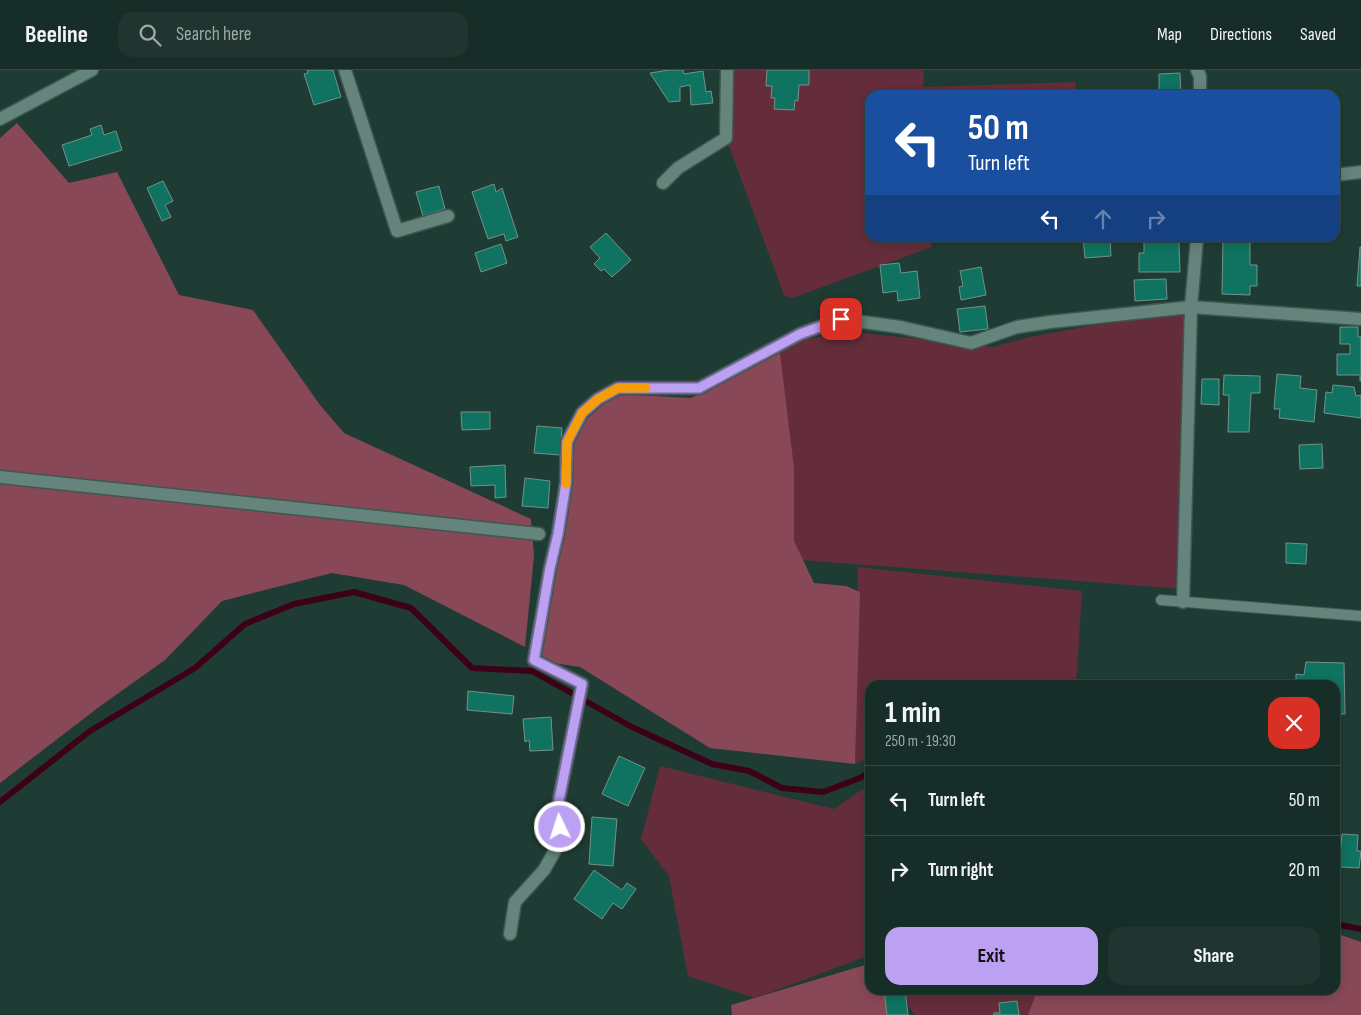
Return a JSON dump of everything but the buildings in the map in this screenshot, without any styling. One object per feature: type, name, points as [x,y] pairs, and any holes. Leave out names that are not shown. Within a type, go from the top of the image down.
[{"type":"street","points":[[0,119],[92,70]]},
{"type":"street","points":[[345,70],[397,231],[448,216]]},
{"type":"street","points":[[663,183],[678,168],[726,138],[727,70]]},
{"type":"street","points":[[1197,70],[1200,76],[1200,90]]},
{"type":"street","points":[[1340,174],[1361,172]]},
{"type":"street","points":[[1183,602],[1191,307],[1197,242]]},
{"type":"street","points":[[510,934],[515,902],[544,870],[561,840],[559,800],[582,684],[534,660],[566,483],[567,442],[582,413],[598,399],[618,388],[699,388],[800,334],[841,319],[900,327],[971,343],[1017,327],[1191,307],[1361,319]]},
{"type":"street","points":[[0,477],[540,534]]},
{"type":"lane","points":[[1161,600],[1361,616]]},
{"type":"shaded area","points":[[727,70],[924,70],[923,87],[1075,82],[1076,90],[865,90],[865,242],[931,242],[932,247],[792,298],[784,295],[726,138]]},
{"type":"shaded area","points":[[17,123],[69,183],[117,172],[179,295],[253,310],[320,405],[344,433],[531,519],[534,556],[525,647],[404,585],[332,573],[222,601],[165,660],[99,707],[0,783],[0,138]]},
{"type":"shaded area","points":[[1191,307],[1183,589],[787,559],[779,346],[844,331],[993,347],[1030,337]]},
{"type":"shaded area","points":[[779,346],[794,468],[794,541],[814,583],[846,586],[860,592],[855,764],[710,748],[580,667],[534,660],[572,432],[615,394],[691,398],[742,372]]},
{"type":"shaded area","points":[[858,567],[1082,591],[1076,680],[865,680],[865,759],[855,764]]},
{"type":"shaded area","points":[[660,766],[834,809],[865,787],[865,957],[755,998],[688,976],[669,876],[641,839]]},
{"type":"shaded area","points":[[1340,935],[1361,942],[1361,1015],[1028,1015],[1035,995],[1340,995]]},
{"type":"shaded area","points":[[865,965],[865,995],[891,995],[909,1015],[732,1015],[731,1005]]},
{"type":"shaded area","points":[[901,995],[1035,995],[1028,1015],[915,1015]]},
{"type":"waterway","points":[[0,802],[90,731],[195,668],[245,624],[294,604],[354,592],[411,608],[472,668],[532,671],[632,727],[712,764],[749,771],[782,788],[823,792],[865,775]]},
{"type":"waterway","points":[[1340,925],[1361,929]]},
{"type":"slow traffic","points":[[566,484],[567,442],[582,413],[598,399],[618,388],[646,388]]},
{"type":"route","points":[[560,827],[559,800],[582,684],[534,660],[566,483],[567,442],[582,413],[598,399],[618,388],[699,388],[800,334],[841,319]]}]
